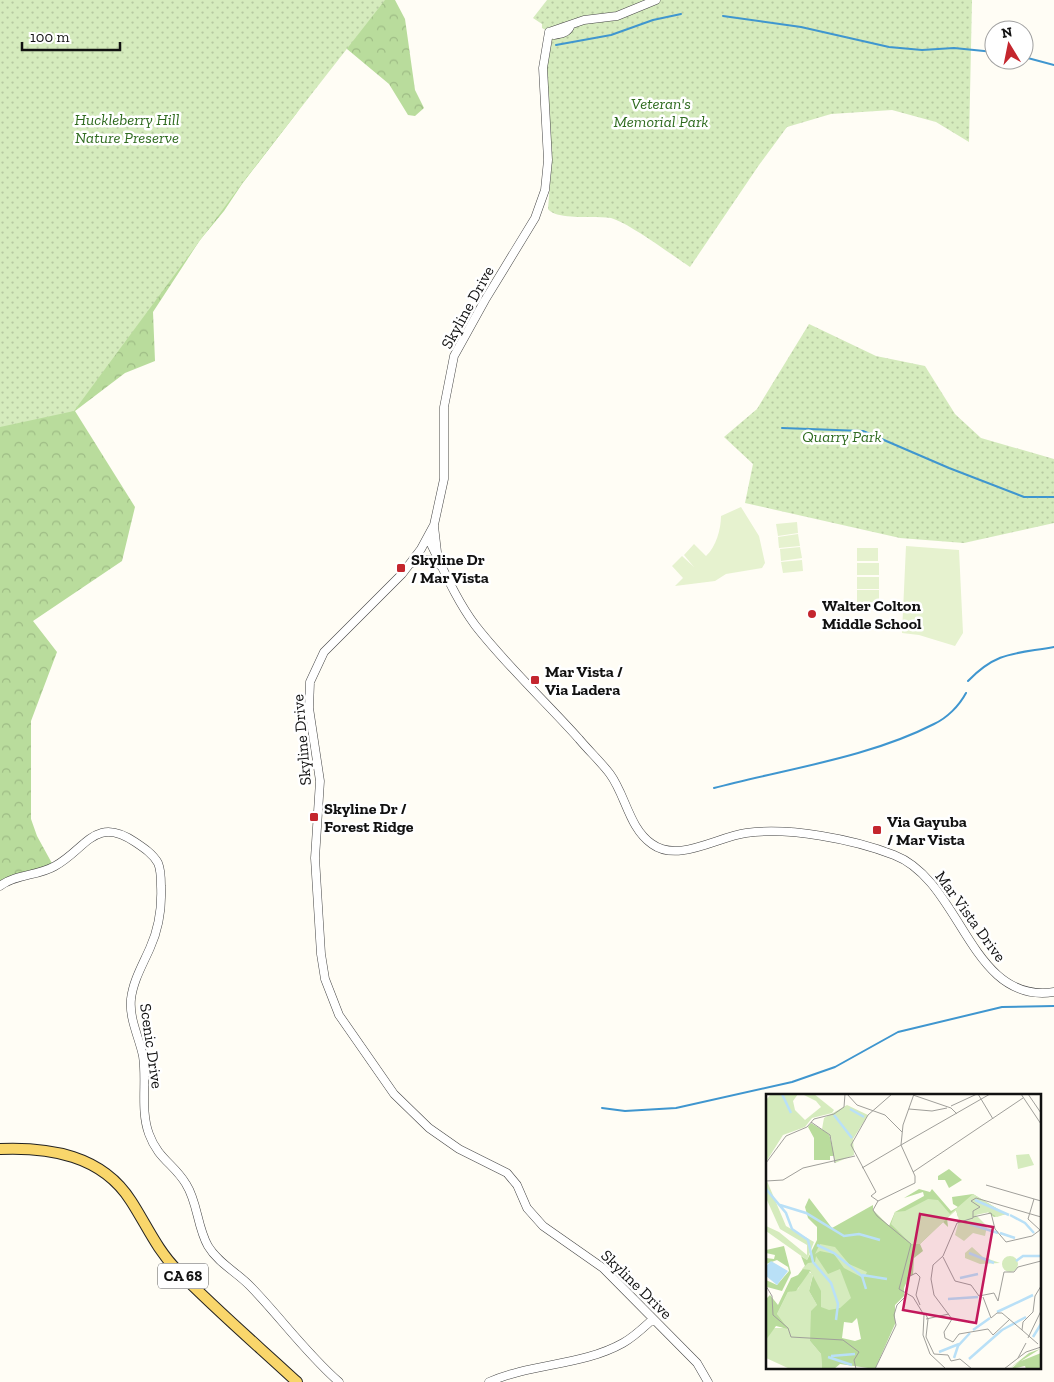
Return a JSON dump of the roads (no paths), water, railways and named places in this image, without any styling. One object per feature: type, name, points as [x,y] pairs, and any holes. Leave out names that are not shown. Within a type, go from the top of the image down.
[{"type":"main road","name":"CA 68","points":[[0,1149],[56,1151],[83,1160],[108,1176],[130,1199],[154,1241],[176,1269],[297,1382]]},
{"type":"street","name":"Skyline Drive","points":[[656,0],[617,16],[584,20],[562,34],[554,35],[549,32],[543,68],[548,160],[545,190],[536,218],[485,300],[454,356],[444,407],[444,479],[434,525],[411,564],[369,608],[330,644],[318,662],[310,682],[309,708],[320,782],[316,858],[325,979],[339,1015],[394,1094],[429,1128],[459,1148],[507,1173],[517,1185],[527,1208],[543,1226],[603,1268],[697,1363],[708,1382]]},
{"type":"street","points":[[434,525],[441,566]]},
{"type":"street","name":"Mar Vista Drive","points":[[428,538],[456,596],[482,634],[610,774],[639,831],[654,845],[678,852],[730,836],[760,831],[786,831],[816,836],[894,855],[916,867],[931,882],[996,975],[1011,986],[1026,992],[1054,992]]},
{"type":"street","points":[[411,564],[424,559],[436,562],[441,566]]},
{"type":"street","name":"Scenic Drive","points":[[0,886],[8,881],[54,867],[87,840],[102,832],[123,834],[151,854],[157,862],[160,870],[162,890],[159,920],[135,982],[131,1006],[143,1055],[148,1132],[159,1155],[177,1172],[193,1197],[201,1228],[212,1252],[248,1284],[317,1363],[338,1382]]},
{"type":"street","points":[[489,1382],[522,1370],[615,1347],[634,1336],[653,1319]]},
{"type":"waterway","points":[[556,45],[611,35],[653,20],[681,14]]},
{"type":"waterway","points":[[723,16],[801,27],[889,47],[922,50],[954,48],[984,51]]},
{"type":"waterway","points":[[1034,60],[1054,65]]},
{"type":"waterway","points":[[782,428],[863,431],[949,468],[1024,497],[1054,497]]},
{"type":"waterway","points":[[968,681],[988,664],[1007,655],[1054,647]]},
{"type":"waterway","points":[[714,788],[826,762],[909,736],[948,715],[966,693]]},
{"type":"waterway","points":[[602,1108],[625,1111],[676,1108],[792,1082],[835,1067],[898,1032],[1002,1007],[1054,1006]]},
{"type":"place","name":"Skyline Dr / Mar Vista","points":[[401,568]]},
{"type":"place","name":"Walter Colton Middle School","points":[[812,614]]},
{"type":"place","name":"Mar Vista / Via Ladera","points":[[535,680]]},
{"type":"place","name":"Skyline Dr / Forest Ridge","points":[[314,817]]},
{"type":"place","name":"Via Gayuba / Mar Vista","points":[[877,830]]},
{"type":"park label","name":"Veteran's Memorial Park","points":[[661,112]]},
{"type":"park label","name":"Huckleberry Hill Nature Preserve","points":[[127,128]]},
{"type":"park label","name":"Quarry Park","points":[[842,436]]}]
